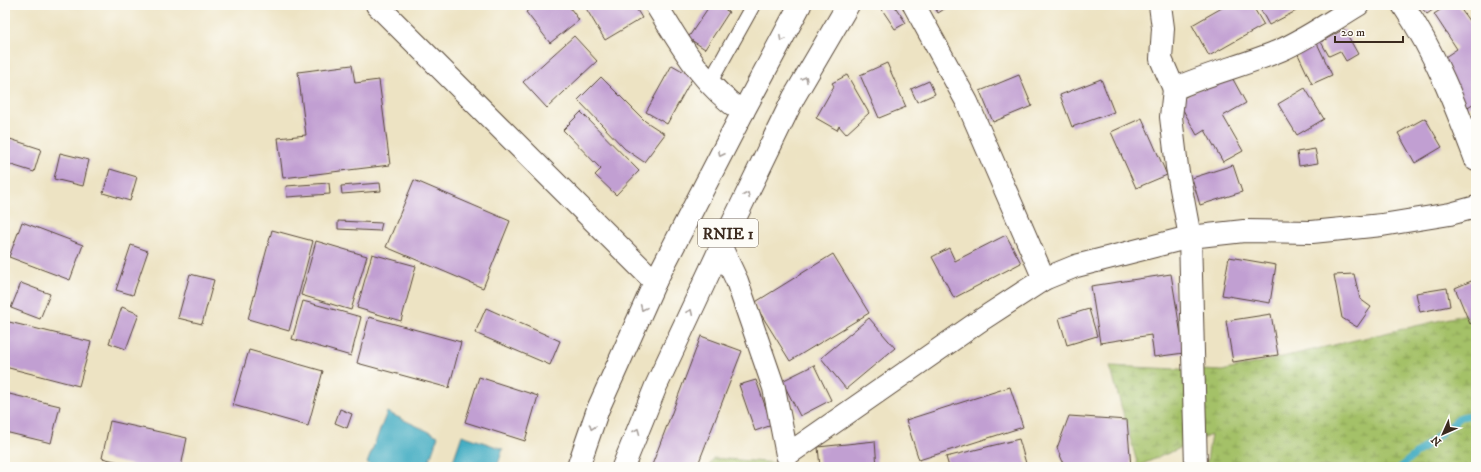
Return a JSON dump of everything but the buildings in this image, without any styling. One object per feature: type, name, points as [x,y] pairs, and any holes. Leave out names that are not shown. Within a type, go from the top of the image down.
[{"type":"main road","points":[[377,5],[655,282]]},
{"type":"main road","points":[[656,5],[694,64],[709,84],[724,99],[743,112]]},
{"type":"main road","name":"RNIE 1","points":[[578,467],[598,409],[655,282],[800,5]]},
{"type":"main road","name":"RNIE 1","points":[[623,467],[656,386],[721,247],[794,98],[848,5]]},
{"type":"main road","points":[[914,5],[967,102],[1044,279]]},
{"type":"main road","points":[[1160,5],[1163,28],[1161,59],[1174,89],[1171,117],[1177,167],[1190,237],[1196,467]]},
{"type":"main road","points":[[1174,89],[1203,76],[1239,66],[1282,49],[1316,32],[1358,5]]},
{"type":"main road","points":[[1403,5],[1415,22],[1456,107],[1476,160]]},
{"type":"main road","points":[[721,247],[737,281],[746,312],[755,331],[774,388],[787,455],[981,320],[1044,279],[1076,266],[1190,237],[1244,231],[1312,232],[1382,225],[1450,214],[1476,207]]},
{"type":"lane","points":[[709,84],[753,5]]},
{"type":"green space","points":[[1476,312],[1476,467],[1206,467],[1211,435],[1138,466],[1110,366],[1222,371]]},
{"type":"green space","points":[[713,458],[778,463],[779,467],[709,467]]},
{"type":"water","points":[[387,412],[438,436],[427,467],[375,467],[367,463]]},
{"type":"water","points":[[462,435],[503,449],[497,467],[451,467]]},
{"type":"waterway","points":[[1400,467],[1461,417],[1476,414]]}]
